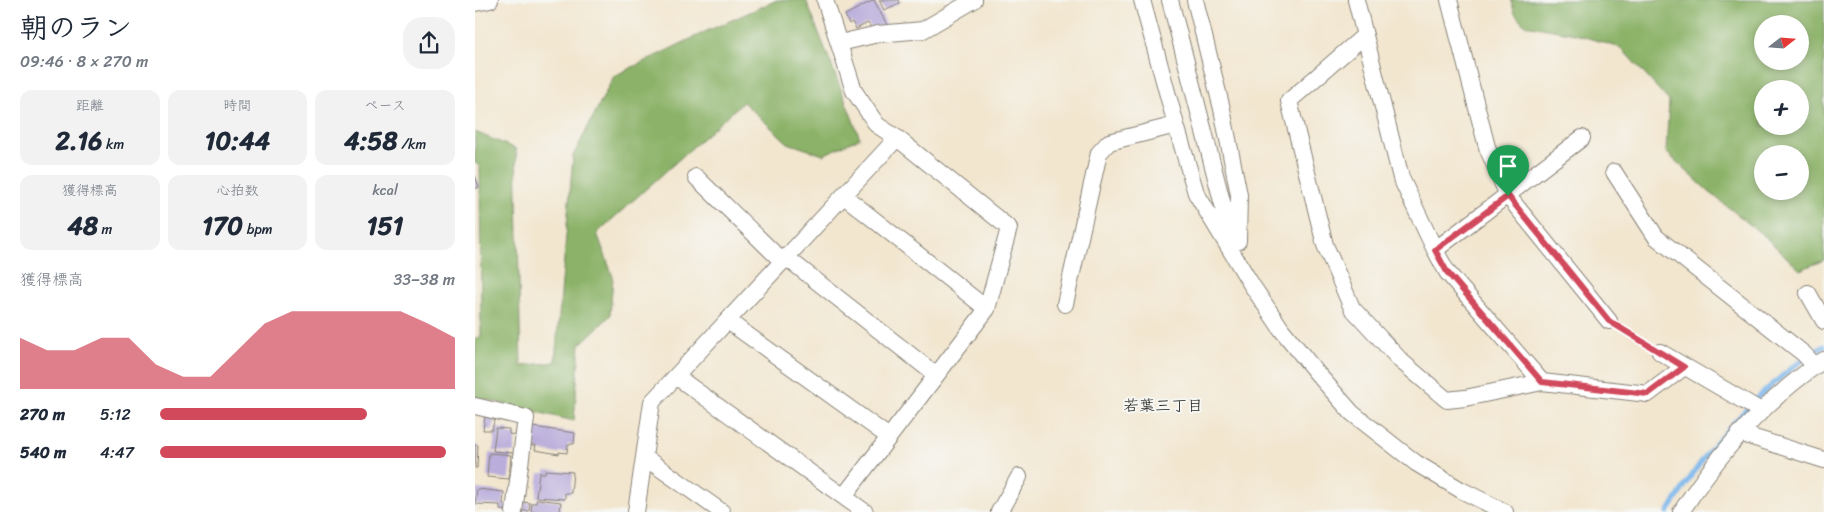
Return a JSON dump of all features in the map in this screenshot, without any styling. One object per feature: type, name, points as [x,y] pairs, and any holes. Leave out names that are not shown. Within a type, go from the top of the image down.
[{"type":"street","points":[[475,3],[490,0]]},
{"type":"street","points":[[825,0],[854,90],[877,125],[897,138],[1009,228],[987,309],[844,496]]},
{"type":"street","points":[[840,43],[879,34],[923,30],[974,0]]},
{"type":"street","points":[[1143,0],[1175,125],[1196,193],[1251,284],[1282,330],[1352,413],[1416,463],[1461,490],[1505,512]]},
{"type":"street","points":[[1195,0],[1222,109],[1239,195],[1238,260]]},
{"type":"street","points":[[1356,0],[1401,178],[1435,250],[1447,272],[1542,382]]},
{"type":"street","points":[[1449,0],[1487,147],[1508,196],[1609,321]]},
{"type":"street","points":[[1171,5],[1238,260]]},
{"type":"street","points":[[1365,35],[1289,101],[1325,245],[1352,308],[1401,361],[1447,400],[1542,382],[1648,394],[1684,367]]},
{"type":"street","points":[[1065,304],[1099,153],[1109,142],[1175,125]]},
{"type":"street","points":[[636,512],[652,402],[897,138]]},
{"type":"street","points":[[1435,250],[1583,138]]},
{"type":"street","points":[[1614,172],[1656,237],[1814,360],[1739,433],[1715,462],[1681,512]]},
{"type":"street","points":[[696,177],[785,260],[936,375]]},
{"type":"street","points":[[844,196],[987,309]]},
{"type":"street","points":[[1808,293],[1824,321]]},
{"type":"street","points":[[728,321],[889,437]]},
{"type":"street","points":[[1660,352],[1761,411]]},
{"type":"street","points":[[677,377],[865,512]]},
{"type":"street","points":[[475,406],[525,418],[514,512]]},
{"type":"street","points":[[1739,433],[1824,460]]},
{"type":"street","points":[[644,457],[722,512]]},
{"type":"street","points":[[999,512],[1019,477]]},
{"type":"path","points":[[1609,321],[1660,352]]},
{"type":"green space","points":[[777,0],[806,0],[860,138],[823,155],[788,143],[743,102],[597,233],[613,277],[610,316],[580,344],[574,421],[475,397],[475,339],[481,336],[480,166],[475,163],[475,132],[516,149],[521,366],[555,362],[573,156],[614,76]]},
{"type":"green space","points":[[1511,0],[1824,0],[1824,260],[1800,270],[1764,236],[1708,191],[1666,152],[1669,101],[1621,48],[1575,34],[1525,25],[1515,14]]},
{"type":"building","points":[[874,0],[887,25],[873,31],[868,23],[856,29],[852,22],[849,24],[845,15]]},
{"type":"building","points":[[879,0],[899,0],[900,3],[884,10]]},
{"type":"building","points":[[475,175],[479,187],[475,189]]},
{"type":"building","points":[[485,416],[495,417],[492,430],[483,430]]},
{"type":"building","points":[[533,427],[575,433],[574,444],[568,444],[567,453],[559,452],[559,454],[535,450],[536,445],[531,445]]},
{"type":"building","points":[[496,428],[509,429],[509,434],[516,435],[514,453],[493,451]]},
{"type":"building","points":[[475,445],[478,445],[477,468],[475,468]]},
{"type":"building","points":[[489,453],[511,455],[509,479],[487,477]]},
{"type":"building","points":[[545,470],[573,472],[571,493],[565,493],[565,499],[536,497],[539,473],[545,473]]},
{"type":"building","points":[[477,489],[504,492],[503,504],[510,505],[510,511],[500,510],[500,505],[475,504]]},
{"type":"building","points":[[537,499],[561,502],[560,512],[531,512],[532,503],[536,503]]},
{"type":"building","points":[[523,502],[530,503],[529,511],[522,511]]},
{"type":"waterway","points":[[1668,512],[1699,464],[1736,420],[1777,380],[1824,346]]},
{"type":"district","name":"若葉三丁目","points":[[1163,405]]},
{"type":"route","points":[[1508,196],[1609,321],[1684,367],[1648,394],[1542,382],[1447,272],[1435,250],[1508,196]]}]
